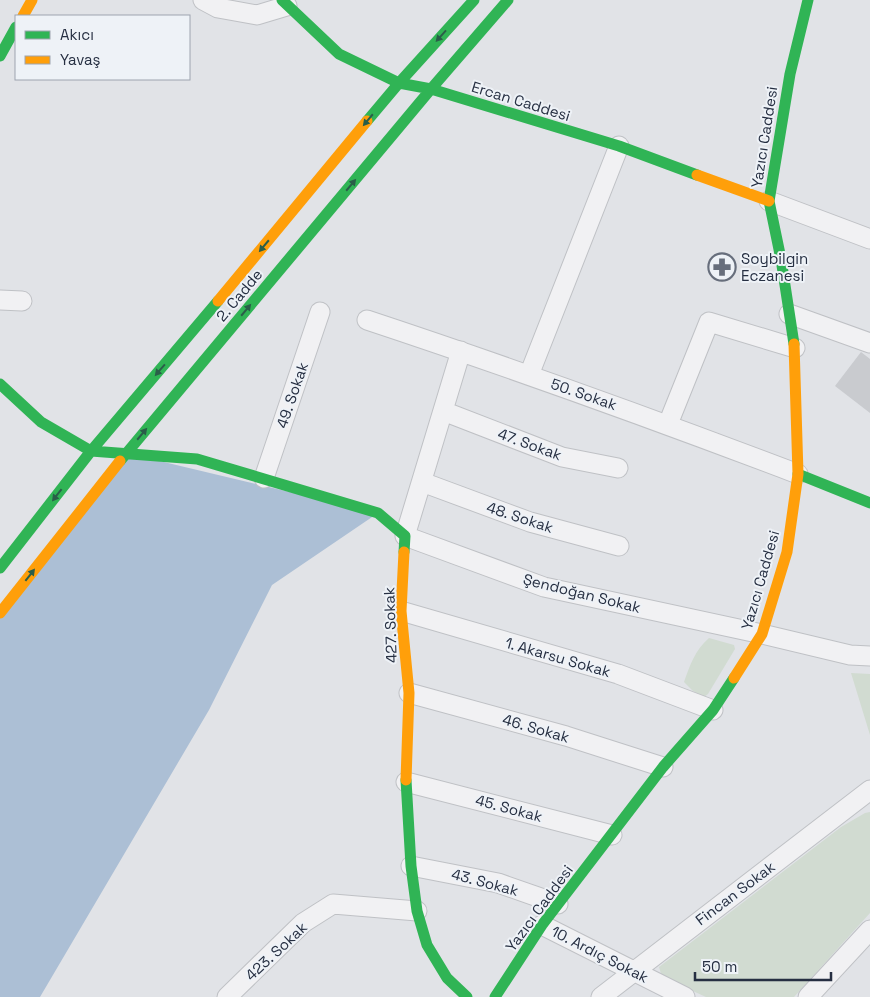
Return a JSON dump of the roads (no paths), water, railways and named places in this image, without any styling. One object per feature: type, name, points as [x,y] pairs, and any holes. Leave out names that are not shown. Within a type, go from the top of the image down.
[{"type":"main road","points":[[24,15],[32,0]]},
{"type":"main road","name":"2. Cadde","points":[[0,568],[91,451],[185,342],[399,83],[474,0]]},
{"type":"main road","name":"2. Cadde","points":[[0,613],[126,453],[508,0]]},
{"type":"main road","name":"Yazıcı Caddesi","points":[[495,997],[542,925],[662,767],[713,710],[762,634],[787,552],[798,474],[795,348],[781,259],[769,202],[790,74],[808,0]]},
{"type":"main road","name":"Ercan Caddesi","points":[[285,3],[339,54],[399,83],[431,89],[619,146],[769,202]]},
{"type":"main road","points":[[0,56],[15,30]]},
{"type":"main road","points":[[0,384],[41,422],[91,451],[197,459],[378,513],[405,536]]},
{"type":"main road","points":[[798,474],[870,503]]},
{"type":"main road","name":"427. Sokak","points":[[405,536],[401,611],[409,692],[406,782],[411,866],[417,911],[427,945],[447,978],[467,997]]},
{"type":"street","points":[[203,0],[218,8],[257,15],[285,3]]},
{"type":"street","points":[[529,375],[619,146]]},
{"type":"street","points":[[769,202],[870,239]]},
{"type":"street","points":[[0,300],[22,301]]},
{"type":"street","name":"49. Sokak","points":[[264,478],[320,312]]},
{"type":"street","points":[[789,314],[870,342]]},
{"type":"street","name":"50. Sokak","points":[[368,320],[668,424],[798,474]]},
{"type":"street","points":[[668,424],[709,322],[795,348]]},
{"type":"street","points":[[405,536],[461,351]]},
{"type":"street","name":"47. Sokak","points":[[443,411],[562,457],[618,468]]},
{"type":"street","name":"48. Sokak","points":[[422,482],[530,522],[619,546]]},
{"type":"street","name":"Şendoğan Sokak","points":[[405,536],[544,587],[850,655],[870,656]]},
{"type":"street","name":"1. Akarsu Sokak","points":[[401,611],[618,674],[713,710]]},
{"type":"street","name":"46. Sokak","points":[[409,692],[566,736],[662,767]]},
{"type":"street","name":"45. Sokak","points":[[406,782],[612,835]]},
{"type":"street","name":"Fincan Sokak","points":[[601,997],[870,790]]},
{"type":"street","name":"43. Sokak","points":[[411,866],[498,883],[558,904]]},
{"type":"street","name":"423. Sokak","points":[[237,994],[303,923],[333,904],[417,911]]},
{"type":"street","name":"10. Ardıç Sokak","points":[[542,925],[685,997]]},
{"type":"street","points":[[808,997],[863,950],[870,930]]},
{"type":"water","points":[[126,453],[378,513],[272,585],[209,710],[40,997],[0,997],[0,606]]},
{"type":"place","name":"Soybilgin Eczanesi","points":[[722,267]]}]
